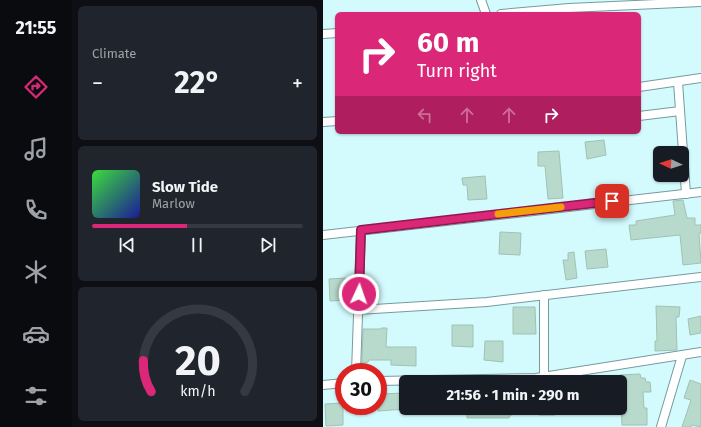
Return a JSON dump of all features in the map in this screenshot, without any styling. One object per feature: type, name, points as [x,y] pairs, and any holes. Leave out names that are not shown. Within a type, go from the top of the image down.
[{"type":"street","points":[[481,0],[485,12]]},
{"type":"street","points":[[514,12],[568,4],[701,2]]},
{"type":"street","points":[[323,34],[335,33]]},
{"type":"street","points":[[641,87],[701,78]]},
{"type":"street","points":[[678,82],[686,194]]},
{"type":"street","points":[[641,116],[680,111]]},
{"type":"street","points":[[323,122],[335,120]]},
{"type":"street","points":[[323,235],[627,199],[701,192]]},
{"type":"street","points":[[356,363],[361,230]]},
{"type":"street","points":[[358,310],[487,302],[701,277]]},
{"type":"street","points":[[543,295],[544,375]]},
{"type":"street","points":[[557,375],[701,352]]},
{"type":"street","points":[[661,427],[683,356]]},
{"type":"street","points":[[387,381],[399,380]]},
{"type":"street","points":[[323,385],[335,384]]},
{"type":"building","points":[[604,140],[606,155],[587,159],[585,142]]},
{"type":"building","points":[[559,151],[563,198],[548,199],[545,166],[538,166],[538,152]]},
{"type":"building","points":[[485,176],[487,199],[468,200],[467,185],[463,185],[462,178]]},
{"type":"building","points":[[683,200],[687,218],[695,218],[695,225],[701,225],[701,233],[699,233],[701,263],[683,265],[680,235],[631,240],[629,225],[636,225],[636,221],[675,215],[673,201]]},
{"type":"building","points":[[500,232],[521,233],[520,255],[499,254]]},
{"type":"building","points":[[606,249],[608,267],[587,269],[585,251]]},
{"type":"building","points":[[574,252],[577,278],[566,280],[563,260],[568,260],[568,253]]},
{"type":"building","points":[[346,278],[347,286],[354,286],[353,297],[345,297],[345,300],[330,301],[329,279]]},
{"type":"building","points":[[656,306],[680,307],[679,317],[676,317],[677,350],[655,351],[655,341],[657,341]]},
{"type":"building","points":[[513,307],[535,307],[536,334],[513,334]]},
{"type":"building","points":[[701,316],[701,333],[690,335],[688,319]]},
{"type":"building","points":[[452,325],[473,325],[473,347],[452,346]]},
{"type":"building","points":[[387,328],[386,347],[416,347],[416,366],[391,365],[391,360],[369,360],[368,362],[362,363],[363,329]]},
{"type":"building","points":[[485,341],[503,341],[503,362],[484,360]]},
{"type":"building","points":[[640,374],[641,378],[645,378],[646,382],[650,382],[651,392],[643,392],[644,408],[647,408],[647,425],[622,425],[622,415],[627,415],[627,375],[620,375]]},
{"type":"building","points":[[690,380],[701,384],[701,427],[692,425],[691,427],[682,427],[691,400],[684,398]]},
{"type":"building","points":[[399,393],[399,410],[387,410],[387,394]]},
{"type":"building","points":[[335,403],[335,415],[343,415],[343,425],[326,426],[325,404]]},
{"type":"building","points":[[467,415],[510,415],[509,418],[467,418]]},
{"type":"slow traffic","points":[[498,214],[561,207]]},
{"type":"route","points":[[359,294],[361,230],[612,201]]}]
